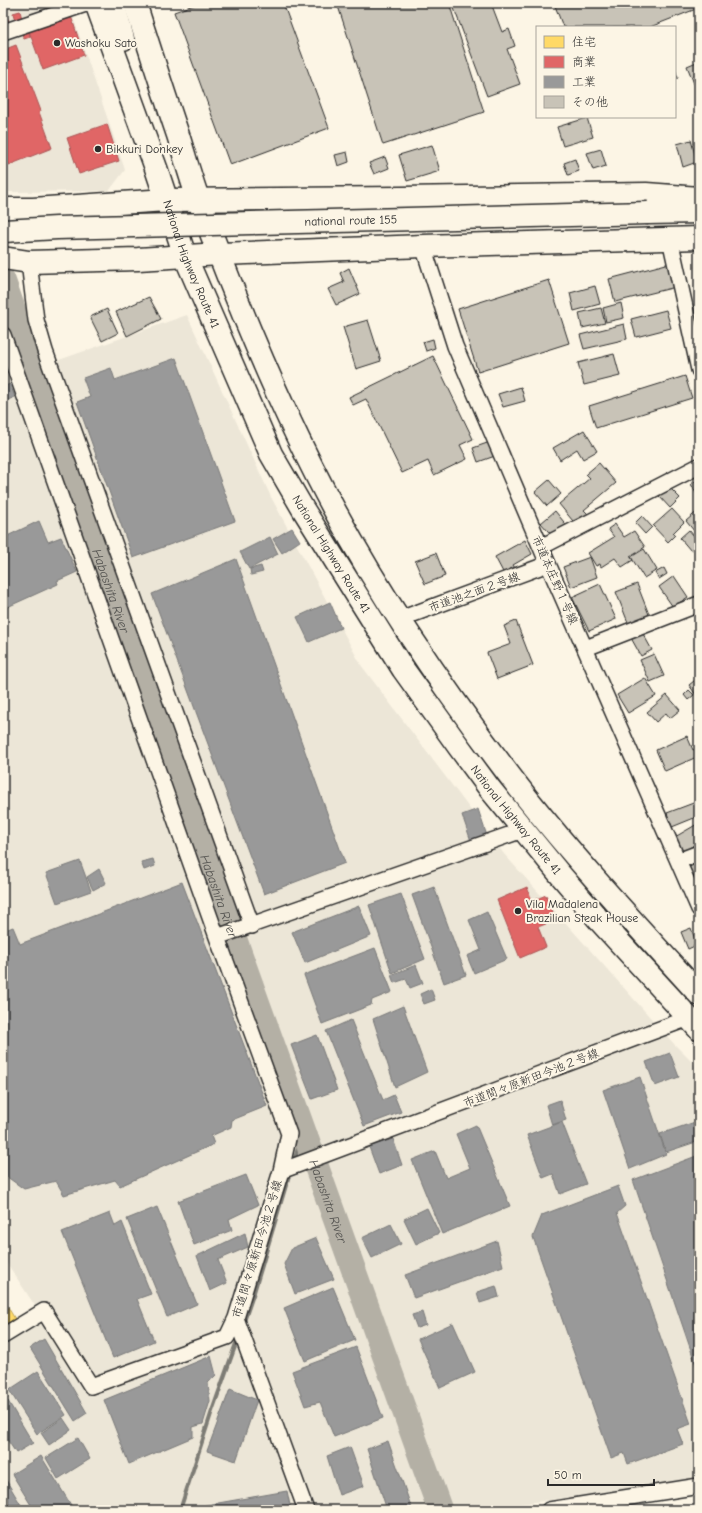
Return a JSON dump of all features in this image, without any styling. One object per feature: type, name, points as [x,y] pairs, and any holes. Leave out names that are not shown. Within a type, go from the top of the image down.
[{"type":"highway","name":"National Highway Route 41","points":[[96,3],[185,256],[270,454],[403,669],[458,747],[523,830],[599,920],[694,1024]]},
{"type":"highway","points":[[113,3],[123,38],[169,163],[166,200]]},
{"type":"highway","name":"National Highway Route 41","points":[[135,3],[198,200],[252,337],[278,396],[339,517],[400,619],[452,697],[528,799],[610,897],[699,994]]},
{"type":"highway","points":[[4,209],[33,209],[166,200],[646,194],[699,198]]},
{"type":"highway","name":"national route 155","points":[[3,231],[648,208],[699,202]]},
{"type":"highway","name":"national route 155","points":[[4,209],[144,215],[648,208],[699,212]]},
{"type":"highway","points":[[3,258],[29,262],[138,259],[220,254],[423,246],[699,238]]},
{"type":"street","points":[[3,32],[89,3]]},
{"type":"street","points":[[670,239],[699,370]]},
{"type":"street","name":"市道本庄野１号線","points":[[423,246],[455,346],[548,564],[699,909]]},
{"type":"street","points":[[29,262],[36,320],[45,352],[252,926]]},
{"type":"street","points":[[3,335],[217,937],[289,1134],[281,1171]]},
{"type":"street","points":[[541,547],[699,466]]},
{"type":"street","name":"市道池之面２号線","points":[[400,619],[548,564]]},
{"type":"street","points":[[586,648],[699,604]]},
{"type":"street","points":[[217,937],[523,830]]},
{"type":"street","points":[[678,861],[699,853]]},
{"type":"street","name":"市道間々原新田今池２号線","points":[[3,1336],[44,1312],[91,1386],[227,1336],[236,1318],[281,1171],[694,1024]]},
{"type":"street","points":[[236,1318],[306,1510]]},
{"type":"street","points":[[549,1510],[699,1486]]},
{"type":"shaded area","points":[[3,3],[68,3],[3,27]]},
{"type":"shaded area","points":[[72,14],[125,170],[109,191],[6,192],[3,185],[3,37]]},
{"type":"shaded area","points":[[187,315],[271,497],[361,665],[504,854],[675,1045],[699,1069],[699,1480],[474,1510],[3,1510],[3,1346],[45,1321],[3,1257],[3,359],[10,376]]},
{"type":"building: 住宅","points":[[3,1299],[15,1319],[3,1326]]},
{"type":"building: 商業","points":[[3,3],[7,14],[3,16]]},
{"type":"building: 商業","points":[[20,11],[22,19],[15,21],[13,13]]},
{"type":"building: 商業","name":"Washoku Sato","points":[[71,16],[84,55],[43,70],[29,31]]},
{"type":"building: 商業","points":[[7,17],[10,24],[4,26],[3,18]]},
{"type":"building: 商業","points":[[29,32],[30,37],[24,39],[22,34]]},
{"type":"building: 商業","points":[[16,45],[41,111],[39,112],[52,148],[9,165],[3,150],[3,50]]},
{"type":"building: 商業","points":[[107,124],[119,161],[79,174],[67,138]]},
{"type":"building: 商業","points":[[527,887],[532,901],[546,895],[556,920],[538,927],[546,947],[520,958],[497,900]]},
{"type":"building: 工業","points":[[176,358],[235,521],[133,558],[77,402],[90,397],[83,378],[111,368],[115,380]]},
{"type":"building: 工業","points":[[10,384],[15,397],[3,402],[3,387]]},
{"type":"building: 工業","points":[[39,521],[48,542],[61,537],[77,572],[57,581],[58,584],[3,609],[3,538]]},
{"type":"building: 工業","points":[[292,528],[300,541],[282,553],[273,539]]},
{"type":"building: 工業","points":[[270,537],[278,554],[249,569],[240,552]]},
{"type":"building: 工業","points":[[236,559],[345,863],[264,894],[152,594]]},
{"type":"building: 工業","points":[[261,566],[263,572],[251,575],[250,569]]},
{"type":"building: 工業","points":[[330,602],[341,628],[309,642],[297,617]]},
{"type":"building: 工業","points":[[478,809],[487,836],[471,841],[462,815]]},
{"type":"building: 工業","points":[[153,859],[155,866],[144,870],[141,862]]},
{"type":"building: 工業","points":[[80,861],[91,891],[57,903],[46,873]]},
{"type":"building: 工業","points":[[99,869],[106,883],[93,890],[87,877]]},
{"type":"building: 工業","points":[[182,882],[267,1106],[232,1120],[231,1127],[211,1136],[214,1144],[120,1186],[115,1180],[64,1195],[56,1181],[24,1189],[3,1174],[3,931],[13,927],[20,944]]},
{"type":"building: 工業","points":[[434,887],[466,975],[444,983],[412,895]]},
{"type":"building: 工業","points":[[401,894],[425,959],[392,973],[369,905]]},
{"type":"building: 工業","points":[[359,906],[371,936],[305,963],[292,932]]},
{"type":"building: 工業","points":[[487,912],[507,959],[474,973],[467,956],[481,950],[469,920]]},
{"type":"building: 工業","points":[[375,948],[392,992],[372,1000],[371,1005],[322,1024],[304,975]]},
{"type":"building: 工業","points":[[416,965],[423,983],[410,988],[406,979],[394,983],[391,975]]},
{"type":"building: 工業","points":[[431,989],[435,1000],[424,1004],[420,994]]},
{"type":"building: 工業","points":[[403,1006],[427,1072],[395,1087],[373,1019]]},
{"type":"building: 工業","points":[[351,1020],[383,1100],[394,1095],[401,1112],[364,1126],[326,1031]]},
{"type":"building: 工業","points":[[317,1035],[337,1090],[312,1099],[291,1045]]},
{"type":"building: 工業","points":[[670,1053],[679,1077],[655,1086],[646,1062]]},
{"type":"building: 工業","points":[[640,1077],[666,1154],[630,1169],[603,1090]]},
{"type":"building: 工業","points":[[560,1100],[566,1120],[552,1125],[546,1105]]},
{"type":"building: 工業","points":[[562,1122],[586,1184],[560,1194],[553,1174],[543,1178],[527,1135]]},
{"type":"building: 工業","points":[[695,1122],[699,1134],[699,1141],[666,1152],[660,1134]]},
{"type":"building: 工業","points":[[476,1125],[510,1206],[442,1234],[412,1160],[435,1151],[446,1178],[470,1168],[456,1134]]},
{"type":"building: 工業","points":[[393,1139],[402,1165],[379,1174],[369,1147]]},
{"type":"building: 工業","points":[[699,1155],[699,1374],[633,1180]]},
{"type":"building: 工業","points":[[246,1175],[258,1205],[229,1219],[232,1230],[194,1245],[178,1201]]},
{"type":"building: 工業","points":[[618,1186],[625,1206],[617,1213],[691,1424],[677,1429],[683,1444],[628,1464],[624,1453],[611,1458],[533,1237],[542,1215]]},
{"type":"building: 工業","points":[[157,1207],[197,1304],[167,1317],[127,1219]]},
{"type":"building: 工業","points":[[427,1208],[439,1233],[416,1244],[404,1219]]},
{"type":"building: 工業","points":[[110,1213],[115,1226],[122,1222],[151,1294],[137,1299],[154,1341],[113,1358],[62,1232]]},
{"type":"building: 工業","points":[[391,1224],[401,1244],[372,1258],[362,1238]]},
{"type":"building: 工業","points":[[245,1233],[248,1247],[218,1260],[227,1283],[210,1291],[197,1256]]},
{"type":"building: 工業","points":[[316,1238],[334,1279],[295,1294],[284,1264],[292,1248]]},
{"type":"building: 工業","points":[[497,1241],[503,1266],[414,1298],[405,1275]]},
{"type":"building: 工業","points":[[496,1286],[499,1297],[480,1303],[477,1292]]},
{"type":"building: 工業","points":[[333,1287],[355,1340],[305,1361],[284,1308]]},
{"type":"building: 工業","points":[[422,1312],[426,1325],[417,1328],[412,1315]]},
{"type":"building: 工業","points":[[453,1323],[475,1372],[440,1388],[418,1339]]},
{"type":"building: 工業","points":[[44,1339],[87,1413],[75,1421],[30,1348]]},
{"type":"building: 工業","points":[[356,1347],[383,1418],[334,1437],[320,1402],[305,1406],[292,1371]]},
{"type":"building: 工業","points":[[211,1356],[216,1375],[208,1383],[210,1401],[203,1424],[193,1427],[193,1437],[129,1464],[104,1400]]},
{"type":"building: 工業","points":[[38,1371],[66,1415],[37,1434],[9,1390]]},
{"type":"building: 工業","points":[[230,1389],[257,1400],[236,1461],[207,1451]]},
{"type":"building: 工業","points":[[3,1390],[8,1398],[3,1401]]},
{"type":"building: 工業","points":[[8,1401],[33,1443],[16,1453],[3,1433],[3,1405]]},
{"type":"building: 工業","points":[[63,1418],[71,1430],[49,1445],[41,1433]]},
{"type":"building: 工業","points":[[78,1438],[90,1459],[58,1479],[46,1458]]},
{"type":"building: 工業","points":[[388,1441],[412,1509],[410,1510],[387,1510],[367,1449]]},
{"type":"building: 工業","points":[[350,1447],[364,1486],[339,1495],[327,1456]]},
{"type":"building: 工業","points":[[41,1456],[74,1510],[34,1510],[12,1474]]},
{"type":"building: 工業","points":[[6,1480],[24,1510],[3,1510],[3,1482]]},
{"type":"building: 工業","points":[[287,1491],[291,1510],[184,1510],[184,1509]]},
{"type":"building: 工業","points":[[699,1506],[699,1510],[687,1510],[687,1507]]},
{"type":"building: その他","points":[[199,3],[283,3],[329,128],[230,165],[174,12]]},
{"type":"building: その他","points":[[337,3],[449,3],[484,112],[383,145]]},
{"type":"building: その他","points":[[452,3],[491,3],[502,32],[509,29],[515,46],[507,49],[520,84],[487,96]]},
{"type":"building: その他","points":[[554,3],[694,3],[696,9],[653,26],[563,26]]},
{"type":"building: その他","points":[[699,61],[699,96],[687,66]]},
{"type":"building: その他","points":[[587,118],[593,137],[563,146],[557,127]]},
{"type":"building: その他","points":[[691,140],[697,162],[683,167],[677,144]]},
{"type":"building: その他","points":[[432,145],[440,171],[407,181],[399,155]]},
{"type":"building: その他","points":[[601,149],[606,166],[593,170],[587,153]]},
{"type":"building: その他","points":[[347,152],[349,162],[338,166],[335,155]]},
{"type":"building: その他","points":[[385,157],[389,168],[374,174],[369,163]]},
{"type":"building: その他","points":[[575,159],[579,171],[568,175],[564,163]]},
{"type":"building: その他","points":[[670,263],[676,287],[615,302],[609,279]]},
{"type":"building: その他","points":[[349,268],[360,294],[336,305],[328,289],[344,282],[340,273]]},
{"type":"building: その他","points":[[549,280],[569,343],[478,372],[458,309]]},
{"type":"building: その他","points":[[595,286],[600,304],[574,311],[570,293]]},
{"type":"building: その他","points":[[149,297],[161,319],[127,336],[116,312]]},
{"type":"building: その他","points":[[621,303],[624,318],[606,322],[603,308]]},
{"type":"building: その他","points":[[601,308],[605,323],[582,328],[579,313]]},
{"type":"building: その他","points":[[107,309],[118,333],[102,341],[90,317]]},
{"type":"building: その他","points":[[666,310],[671,328],[636,337],[631,319]]},
{"type":"building: その他","points":[[368,320],[381,361],[356,369],[343,327]]},
{"type":"building: その他","points":[[624,324],[627,339],[584,349],[580,335]]},
{"type":"building: その他","points":[[433,339],[435,348],[426,351],[423,342]]},
{"type":"building: その他","points":[[614,354],[620,376],[584,385],[578,363]]},
{"type":"building: その他","points":[[433,356],[473,439],[460,445],[467,459],[434,475],[428,461],[402,473],[366,399],[353,405],[349,397]]},
{"type":"building: その他","points":[[685,376],[692,398],[596,428],[589,406]]},
{"type":"building: その他","points":[[521,387],[525,401],[503,407],[498,394]]},
{"type":"building: その他","points":[[584,430],[597,451],[583,459],[577,449],[560,460],[553,448]]},
{"type":"building: その他","points":[[490,442],[495,456],[478,462],[473,448]]},
{"type":"building: その他","points":[[599,463],[616,483],[584,510],[589,515],[577,526],[559,504],[590,478],[586,474]]},
{"type":"building: その他","points":[[549,480],[561,494],[547,506],[535,492]]},
{"type":"building: その他","points":[[697,480],[699,484],[699,494],[697,495],[691,484]]},
{"type":"building: その他","points":[[668,486],[680,498],[670,508],[659,496]]},
{"type":"building: その他","points":[[672,509],[684,522],[673,533],[675,535],[668,542],[653,526]]},
{"type":"building: その他","points":[[699,510],[699,537],[686,521]]},
{"type":"building: その他","points":[[555,511],[568,527],[554,538],[541,523]]},
{"type":"building: その他","points":[[642,516],[652,527],[645,534],[635,523]]},
{"type":"building: その他","points":[[615,524],[624,537],[634,531],[645,547],[630,556],[633,560],[622,567],[615,558],[601,567],[600,564],[596,566],[588,553],[614,537],[608,529]]},
{"type":"building: その他","points":[[689,530],[699,542],[699,544],[691,551],[680,538]]},
{"type":"building: その他","points":[[525,540],[532,554],[513,565],[515,568],[504,574],[495,557]]},
{"type":"building: その他","points":[[644,549],[657,570],[644,578],[631,557]]},
{"type":"building: その他","points":[[436,553],[445,576],[425,584],[415,561]]},
{"type":"building: その他","points":[[590,557],[597,577],[571,587],[563,567]]},
{"type":"building: その他","points":[[664,568],[667,574],[659,579],[655,573]]},
{"type":"building: その他","points":[[674,576],[688,597],[673,607],[659,587]]},
{"type":"building: その他","points":[[600,584],[616,619],[589,631],[572,597]]},
{"type":"building: その他","points":[[637,584],[650,617],[629,625],[616,592]]},
{"type":"building: その他","points":[[516,621],[533,665],[497,679],[487,653],[511,644],[504,626]]},
{"type":"building: その他","points":[[642,632],[652,650],[641,656],[631,638]]},
{"type":"building: その他","points":[[654,654],[664,676],[650,682],[640,660]]},
{"type":"building: その他","points":[[699,677],[699,699],[689,685]]},
{"type":"building: その他","points":[[645,678],[656,696],[628,713],[617,695]]},
{"type":"building: その他","points":[[689,690],[694,695],[688,700],[684,695]]},
{"type":"building: その他","points":[[667,695],[680,710],[670,718],[666,713],[656,722],[647,712]]},
{"type":"building: その他","points":[[687,736],[693,750],[699,747],[699,756],[665,771],[656,750]]},
{"type":"building: その他","points":[[696,802],[699,809],[699,816],[672,827],[667,813]]},
{"type":"building: その他","points":[[699,823],[699,842],[683,852],[675,837]]},
{"type":"building: その他","points":[[699,863],[699,883],[697,884],[689,867]]},
{"type":"building: その他","points":[[691,928],[697,945],[688,949],[681,932]]},
{"type":"waterway","name":"Habashita River","points":[[3,280],[219,896],[440,1510]]},
{"type":"waterway","points":[[294,1162],[303,1131]]},
{"type":"waterway","points":[[243,1324],[290,1172]]},
{"type":"waterway","points":[[180,1510],[211,1414],[238,1338]]},
{"type":"place","name":"Washoku Sato","points":[[57,43]]},
{"type":"place","name":"Bikkuri Donkey","points":[[98,149]]},
{"type":"place","name":"Vila Madalena Brazilian Steak House","points":[[518,911]]}]
